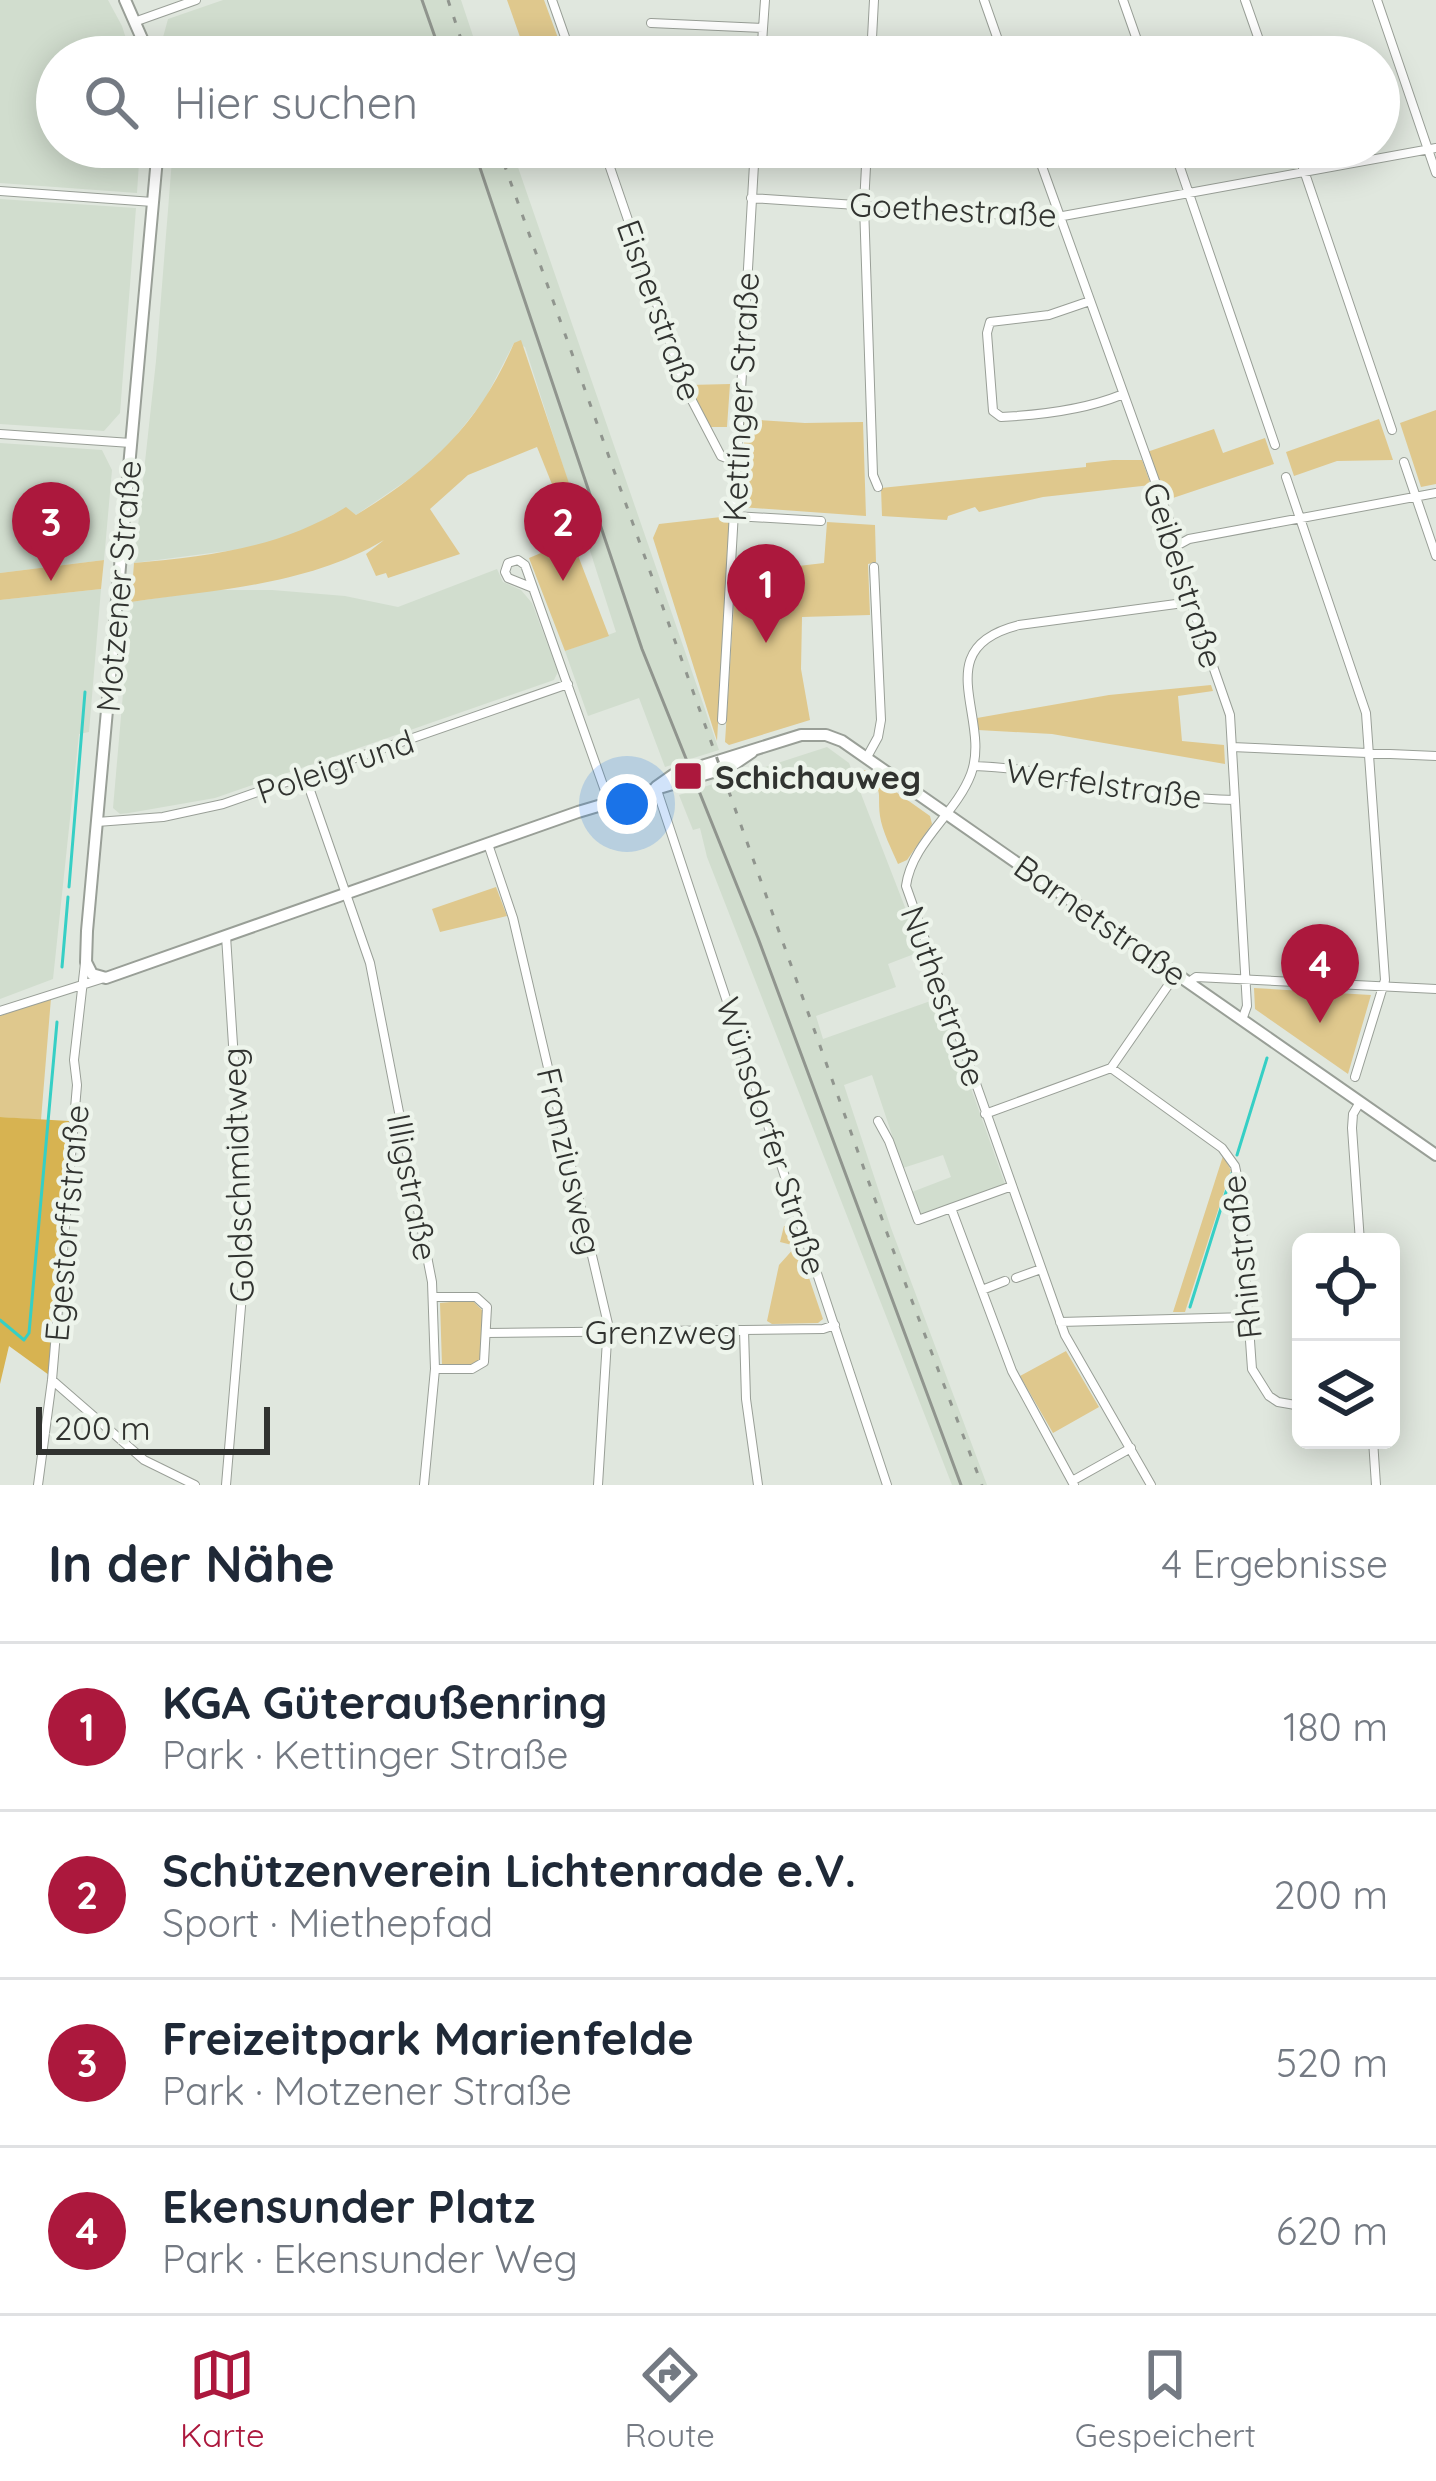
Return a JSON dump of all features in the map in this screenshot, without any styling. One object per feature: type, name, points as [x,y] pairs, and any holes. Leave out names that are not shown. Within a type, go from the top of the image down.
[{"type":"street","points":[[125,0],[142,36]]},
{"type":"street","points":[[137,21],[196,0]]},
{"type":"street","points":[[552,0],[565,36]]},
{"type":"street","points":[[762,36],[766,0]]},
{"type":"street","points":[[872,36],[874,0]]},
{"type":"street","points":[[984,0],[997,36]]},
{"type":"street","points":[[1124,0],[1136,36]]},
{"type":"street","points":[[1245,0],[1258,36]]},
{"type":"street","points":[[1377,0],[1390,36]]},
{"type":"street","points":[[650,23],[763,28]]},
{"type":"street","points":[[1400,62],[1432,149],[1436,173]]},
{"type":"street","name":"Goethestraße","points":[[1400,155],[1432,149]]},
{"type":"street","name":"Motzener Straße","points":[[87,966],[156,168]]},
{"type":"street","name":"Eisnerstraße","points":[[610,168],[690,398],[722,456],[734,461]]},
{"type":"street","name":"Kettinger Straße","points":[[722,720],[754,168]]},
{"type":"street","points":[[866,168],[872,475],[878,487]]},
{"type":"street","name":"Geibelstraße","points":[[1042,168],[1178,545],[1176,560],[1230,715],[1245,980],[1242,1020]]},
{"type":"street","points":[[1180,168],[1275,445]]},
{"type":"street","points":[[1303,168],[1392,430]]},
{"type":"street","name":"Goethestraße","points":[[752,198],[1059,218],[1326,168]]},
{"type":"street","points":[[0,191],[154,202]]},
{"type":"street","points":[[1090,301],[1044,316],[990,322],[993,410],[1000,417],[1036,413],[1087,406],[1121,394]]},
{"type":"street","points":[[0,434],[131,443]]},
{"type":"street","points":[[1404,462],[1436,556]]},
{"type":"street","points":[[1286,477],[1365,708],[1384,987],[1355,1077]]},
{"type":"street","points":[[1178,545],[1436,493]]},
{"type":"street","points":[[734,516],[821,521]]},
{"type":"street","points":[[867,757],[881,720],[874,567]]},
{"type":"street","points":[[532,588],[609,802]]},
{"type":"street","points":[[974,766],[968,672],[973,655],[988,638],[1019,625],[1191,602]]},
{"type":"street","name":"Poleigrund","points":[[97,822],[188,813],[568,684]]},
{"type":"street","name":"Barnetstraße","points":[[656,787],[730,766],[752,752],[801,735],[842,741],[1436,1155]]},
{"type":"street","points":[[1232,747],[1436,756]]},
{"type":"street","name":"Werfelstraße","points":[[974,766],[1025,769],[1181,796],[1234,800]]},
{"type":"street","name":"Nuthestraße","points":[[974,766],[918,853],[906,886],[1060,1322],[1151,1485]]},
{"type":"street","name":"Illigstraße","points":[[305,776],[370,963],[433,1297],[435,1369],[424,1485]]},
{"type":"street","points":[[0,1011],[656,787]]},
{"type":"street","name":"Wünsdorfer Straße","points":[[656,787],[887,1485]]},
{"type":"street","name":"Franziusweg","points":[[488,844],[513,918],[609,1331],[598,1485]]},
{"type":"street","name":"Goldschmidtweg","points":[[226,936],[246,1247],[226,1485]]},
{"type":"street","points":[[87,966],[106,978]]},
{"type":"street","name":"Egestorffstraße","points":[[38,1485],[74,1136],[74,1060],[87,966]]},
{"type":"street","points":[[985,1114],[1111,1068],[1177,974]]},
{"type":"street","points":[[1189,982],[1196,977],[1436,989]]},
{"type":"street","name":"Rhinstraße","points":[[1111,1068],[1230,1156],[1239,1185],[1254,1376],[1278,1402],[1292,1404]]},
{"type":"street","points":[[1359,1233],[1352,1121],[1360,1102]]},
{"type":"street","points":[[878,1121],[890,1141],[918,1220],[1012,1186]]},
{"type":"street","points":[[952,1208],[1012,1371],[1073,1483],[1131,1448]]},
{"type":"street","points":[[982,1290],[1041,1268]]},
{"type":"street","points":[[433,1297],[481,1299],[487,1307],[487,1357],[481,1366],[435,1369]]},
{"type":"street","points":[[1060,1322],[1248,1317]]},
{"type":"street","name":"Grenzweg","points":[[486,1333],[835,1325]]},
{"type":"street","points":[[744,1330],[746,1399],[758,1485]]},
{"type":"street","points":[[52,1380],[144,1460],[195,1485]]},
{"type":"street","points":[[1374,1449],[1376,1485]]},
{"type":"shaded area","points":[[0,0],[108,0],[125,36],[36,36],[36,168],[139,168],[137,193],[0,183]]},
{"type":"shaded area","points":[[223,0],[461,0],[473,36],[163,36],[168,19]]},
{"type":"shaded area","points":[[507,0],[544,0],[557,36],[520,36]]},
{"type":"shaded area","points":[[171,168],[518,168],[719,750],[665,767],[639,698],[588,716],[565,651],[616,632],[525,347],[514,343],[485,399],[437,460],[356,515],[345,508],[301,532],[250,548],[134,563]]},
{"type":"shaded area","points":[[0,199],[136,208],[120,413],[104,431],[0,424]]},
{"type":"shaded area","points":[[521,340],[583,525],[570,529],[537,447],[468,475],[430,509],[460,554],[388,578],[386,573],[376,576],[366,554],[384,540],[293,576],[131,602],[134,563],[244,548],[296,532],[346,507],[356,515],[383,498],[450,442],[485,398],[514,343]]},
{"type":"shaded area","points":[[730,384],[727,427],[709,427],[689,385]]},
{"type":"shaded area","points":[[1436,410],[1436,484],[1421,487],[1400,423]]},
{"type":"shaded area","points":[[745,419],[863,422],[866,516],[741,507]]},
{"type":"shaded area","points":[[1379,419],[1393,460],[1337,461],[1294,476],[1286,452]]},
{"type":"shaded area","points":[[1214,429],[1223,453],[1265,438],[1274,464],[1164,501],[1147,452]]},
{"type":"shaded area","points":[[0,443],[102,450],[112,470],[104,560],[0,573]]},
{"type":"shaded area","points":[[1142,460],[1151,485],[1043,497],[979,512],[975,507],[947,520],[882,516],[881,488],[1086,467],[1086,463]]},
{"type":"shaded area","points":[[730,516],[717,741],[653,538],[659,524]]},
{"type":"shaded area","points":[[827,522],[875,525],[876,562],[868,564],[870,615],[802,617],[801,669],[810,720],[729,745],[725,742],[735,587],[801,592],[798,566],[824,563]]},
{"type":"shaded area","points":[[572,540],[609,636],[565,651],[529,558]]},
{"type":"shaded area","points":[[104,560],[101,589],[0,600],[0,573]]},
{"type":"shaded area","points":[[497,569],[503,582],[521,590],[532,603],[558,672],[554,680],[215,798],[120,814],[113,808],[131,602],[212,590],[272,590],[345,596],[398,607]]},
{"type":"shaded area","points":[[101,589],[89,732],[79,734],[53,979],[0,999],[0,600]]},
{"type":"shaded area","points":[[1211,685],[1213,691],[1178,696],[1182,741],[1224,745],[1225,764],[1052,734],[978,730],[977,718],[1109,695]]},
{"type":"shaded area","points":[[827,747],[849,763],[922,951],[888,964],[896,987],[816,1016],[823,1039],[939,998],[1005,1184],[921,1215],[912,1192],[951,1177],[943,1155],[903,1168],[872,1075],[844,1085],[891,1228],[987,1485],[952,1485],[707,857],[700,828],[693,830],[679,795]]},
{"type":"shaded area","points":[[862,772],[930,816],[932,824],[907,860],[898,864],[881,822],[878,791]]},
{"type":"shaded area","points":[[496,887],[507,916],[440,932],[432,909]]},
{"type":"shaded area","points":[[1254,988],[1371,995],[1348,1074],[1255,1009]]},
{"type":"shaded area","points":[[51,998],[41,1120],[0,1117],[0,1016]]},
{"type":"shaded area","points":[[0,1117],[69,1121],[49,1375],[9,1346],[0,1384]]},
{"type":"shaded area","points":[[1223,1156],[1231,1170],[1185,1312],[1173,1312]]},
{"type":"shaded area","points":[[791,1225],[823,1319],[818,1323],[767,1321],[779,1265],[796,1246],[780,1242],[784,1226]]},
{"type":"shaded area","points":[[472,1300],[482,1310],[482,1361],[442,1365],[440,1303]]},
{"type":"shaded area","points":[[1066,1351],[1099,1407],[1053,1433],[1020,1376]]},
{"type":"waterway","points":[[69,887],[85,692]]},
{"type":"waterway","points":[[62,967],[68,897]]},
{"type":"waterway","points":[[0,1320],[24,1340],[29,1333],[57,1022]]},
{"type":"waterway","points":[[1237,1155],[1267,1058]]},
{"type":"waterway","points":[[1190,1307],[1232,1173]]},
{"type":"tram line","points":[[422,0],[435,36]]},
{"type":"tram line","points":[[480,168],[642,649],[758,938],[961,1485]]},
{"type":"railway","points":[[448,0],[460,36]]},
{"type":"railway","points":[[506,168],[901,1272],[982,1485]]},
{"type":"place","name":"Freizeitpark Marienfelde","points":[[51,581]]},
{"type":"place","name":"Schützenverein Lichtenrade e.V.","points":[[563,581]]},
{"type":"place","name":"KGA Güteraußenring","points":[[766,643]]},
{"type":"place","name":"Schichauweg","points":[[688,776]]},
{"type":"place","name":"Ekensunder Platz","points":[[1320,1023]]}]
